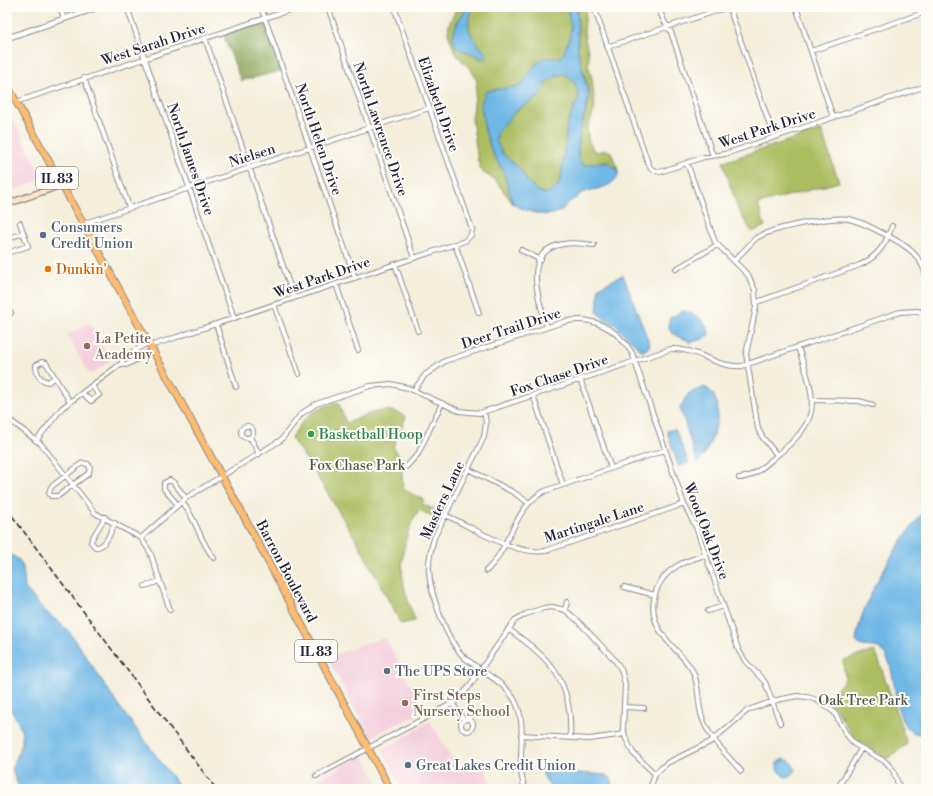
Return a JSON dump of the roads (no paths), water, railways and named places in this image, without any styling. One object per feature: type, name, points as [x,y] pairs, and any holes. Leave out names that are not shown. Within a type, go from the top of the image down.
[{"type":"main road","name":"IL 83","points":[[7,85],[221,476]]},
{"type":"main road","points":[[7,204],[61,185]]},
{"type":"main road","name":"Barron Boulevard","points":[[221,476],[390,789]]},
{"type":"street","points":[[60,7],[64,19]]},
{"type":"street","points":[[7,38],[99,7]]},
{"type":"street","name":"North James Drive","points":[[127,7],[234,318]]},
{"type":"street","name":"North Helen Drive","points":[[261,7],[355,278]]},
{"type":"street","name":"West Sarah Drive","points":[[16,102],[298,7]]},
{"type":"street","name":"North Lawrence Drive","points":[[328,7],[414,258]]},
{"type":"street","name":"Elizabeth Drive","points":[[394,7],[464,207]]},
{"type":"street","points":[[594,7],[608,47],[728,7],[774,137]]},
{"type":"street","points":[[658,7],[667,27],[671,32],[713,156]]},
{"type":"street","points":[[796,7],[834,117]]},
{"type":"street","points":[[811,51],[926,12]]},
{"type":"street","points":[[205,38],[294,298]]},
{"type":"street","name":"West Park Drive","points":[[608,47],[648,163],[654,171],[665,171],[687,163],[726,154],[926,86]]},
{"type":"street","points":[[84,78],[129,208]]},
{"type":"street","name":"Nielsen","points":[[82,224],[429,108]]},
{"type":"street","points":[[687,163],[717,245],[734,261],[751,281],[756,302],[747,348],[747,364],[758,429],[777,456]]},
{"type":"street","name":"West Park Drive","points":[[150,347],[465,241],[471,235],[472,229],[464,207]]},
{"type":"street","points":[[734,261],[753,241],[764,234],[829,219],[848,219],[888,236],[912,251],[922,265],[926,276]]},
{"type":"street","points":[[7,253],[28,246],[20,223]]},
{"type":"street","points":[[756,302],[871,260],[880,252],[892,226]]},
{"type":"street","points":[[7,239],[23,233]]},
{"type":"street","points":[[547,327],[535,289],[536,273],[540,260],[547,251],[558,245],[568,243],[594,245]]},
{"type":"street","points":[[455,244],[479,313]]},
{"type":"street","points":[[676,269],[717,245]]},
{"type":"street","points":[[521,250],[540,260]]},
{"type":"street","points":[[395,264],[418,331]]},
{"type":"street","points":[[336,284],[358,350]]},
{"type":"street","points":[[925,313],[926,296]]},
{"type":"street","points":[[274,305],[299,374]]},
{"type":"street","name":"Fox Chase Drive","points":[[141,538],[186,498],[281,440],[301,414],[316,404],[378,384],[400,385],[466,413],[484,412],[665,350],[683,348],[728,365],[747,364],[900,312],[925,313]]},
{"type":"street","name":"Deer Trail Drive","points":[[414,390],[425,375],[440,363],[547,327],[577,319],[600,324],[622,338],[634,360]]},
{"type":"street","points":[[216,324],[236,387]]},
{"type":"street","points":[[36,440],[56,413],[122,363],[123,357],[150,347]]},
{"type":"street","points":[[122,363],[126,365],[150,347]]},
{"type":"street","points":[[739,478],[750,477],[795,440],[804,428],[810,412],[812,388],[798,347]]},
{"type":"street","name":"Wood Oak Drive","points":[[634,360],[684,504],[696,527],[739,651],[746,662],[763,678],[780,723]]},
{"type":"street","points":[[54,378],[48,382],[44,381],[39,377],[36,370],[36,365],[42,362],[46,363],[70,402]]},
{"type":"street","points":[[580,379],[611,468]]},
{"type":"street","points":[[82,393],[91,401],[98,397],[99,395],[92,386]]},
{"type":"street","points":[[533,395],[563,485]]},
{"type":"street","points":[[812,400],[859,401],[873,405]]},
{"type":"street","points":[[406,467],[418,454],[442,403]]},
{"type":"street","name":"Masters Lane","points":[[484,412],[486,424],[484,437],[431,549],[430,580],[449,638],[463,656],[502,685],[513,696],[520,714],[520,769],[525,789]]},
{"type":"street","points":[[7,418],[48,451],[89,507],[141,538],[150,552],[170,610]]},
{"type":"street","points":[[250,437],[259,454]]},
{"type":"street","points":[[486,571],[494,564],[520,515],[529,503],[540,494],[665,450]]},
{"type":"street","points":[[82,463],[88,464],[90,467],[89,473],[73,484],[58,496],[51,496],[49,489],[82,463]]},
{"type":"street","points":[[468,469],[513,492],[529,503]]},
{"type":"street","points":[[178,505],[164,489],[164,483],[166,481],[173,482],[186,498]]},
{"type":"street","points":[[182,502],[195,519],[205,547],[214,558]]},
{"type":"street","name":"Martingale Lane","points":[[446,515],[521,550],[545,551],[684,504]]},
{"type":"street","points":[[105,517],[99,530],[91,539],[94,547],[101,546],[108,538],[115,523]]},
{"type":"street","points":[[705,555],[684,562],[671,570],[661,581],[655,595],[653,612],[658,627],[690,666],[699,692],[701,716],[707,728],[740,771]]},
{"type":"street","points":[[145,586],[160,581]]},
{"type":"street","points":[[624,587],[655,595]]},
{"type":"street","points":[[565,610],[567,602]]},
{"type":"street","points":[[708,611],[723,606]]},
{"type":"street","points":[[316,776],[452,703],[468,688],[479,669],[508,629],[520,616],[540,609],[552,607],[565,610],[577,620],[618,664],[625,684],[625,734],[633,753],[655,774]]},
{"type":"street","points":[[508,629],[539,652],[558,675],[568,704],[571,724],[570,737]]},
{"type":"street","points":[[650,789],[655,774],[672,760],[700,748],[714,739],[748,710],[797,696],[807,696],[817,700],[834,712],[847,735],[861,749],[886,762],[893,770],[900,789]]},
{"type":"street","points":[[452,703],[464,720]]},
{"type":"street","points":[[625,707],[644,708]]},
{"type":"street","points":[[521,735],[598,739],[625,734]]},
{"type":"street","points":[[837,789],[861,749]]},
{"type":"water","points":[[468,7],[475,7],[469,20],[470,32],[476,42],[486,53],[486,59],[470,52],[460,50],[453,39],[455,28]]},
{"type":"water","points":[[567,7],[577,7],[578,51],[589,96],[579,137],[578,155],[580,162],[583,165],[607,162],[618,170],[618,177],[609,185],[580,194],[568,203],[562,210],[556,213],[537,213],[513,204],[504,173],[492,152],[484,127],[481,103],[486,91],[520,86],[532,69],[542,59],[562,56],[570,38],[571,27]],"holes":[[[563,74],[567,75],[575,83],[579,99],[574,106],[567,127],[561,179],[557,187],[545,194],[536,190],[527,181],[521,170],[503,154],[496,141],[498,131],[517,110],[540,96],[546,83],[556,76]]]},
{"type":"water","points":[[623,275],[650,345],[647,349],[642,351],[614,324],[603,318],[597,312],[599,287]]},
{"type":"water","points":[[682,311],[700,318],[706,326],[709,335],[703,339],[689,343],[688,340],[673,334],[669,327],[670,318]]},
{"type":"water","points":[[705,387],[712,393],[717,402],[718,413],[709,447],[697,463],[680,407],[689,393]]},
{"type":"water","points":[[675,429],[689,463],[678,466],[667,431]]},
{"type":"water","points":[[926,509],[926,735],[913,732],[905,725],[898,707],[892,673],[885,654],[878,648],[862,646],[856,641],[859,625],[865,608],[883,571],[893,553]]},
{"type":"water","points":[[7,552],[19,560],[23,567],[25,588],[43,609],[69,631],[119,706],[181,789],[21,789],[14,776],[13,767],[21,746],[22,735],[16,718],[7,703]]},
{"type":"water","points":[[784,759],[790,761],[796,770],[789,778],[783,776],[777,768],[777,762]]},
{"type":"water","points":[[549,767],[579,773],[606,775],[611,778],[614,789],[553,789],[543,775],[543,769]]},
{"type":"railway","points":[[7,509],[216,789]]},
{"type":"place","name":"Consumers Credit Union","points":[[43,235]]},
{"type":"place","name":"Dunkin'","points":[[48,269]]},
{"type":"place","name":"La Petite Academy","points":[[87,346]]},
{"type":"place","name":"Basketball Hoop","points":[[311,434]]},
{"type":"place","name":"The UPS Store","points":[[387,671]]},
{"type":"place","name":"First Steps Nursery School","points":[[405,703]]},
{"type":"place","name":"Great Lakes Credit Union","points":[[408,765]]},
{"type":"park label","name":"Fox Chase Park","points":[[357,465]]},
{"type":"park label","name":"Oak Tree Park","points":[[863,700]]}]
